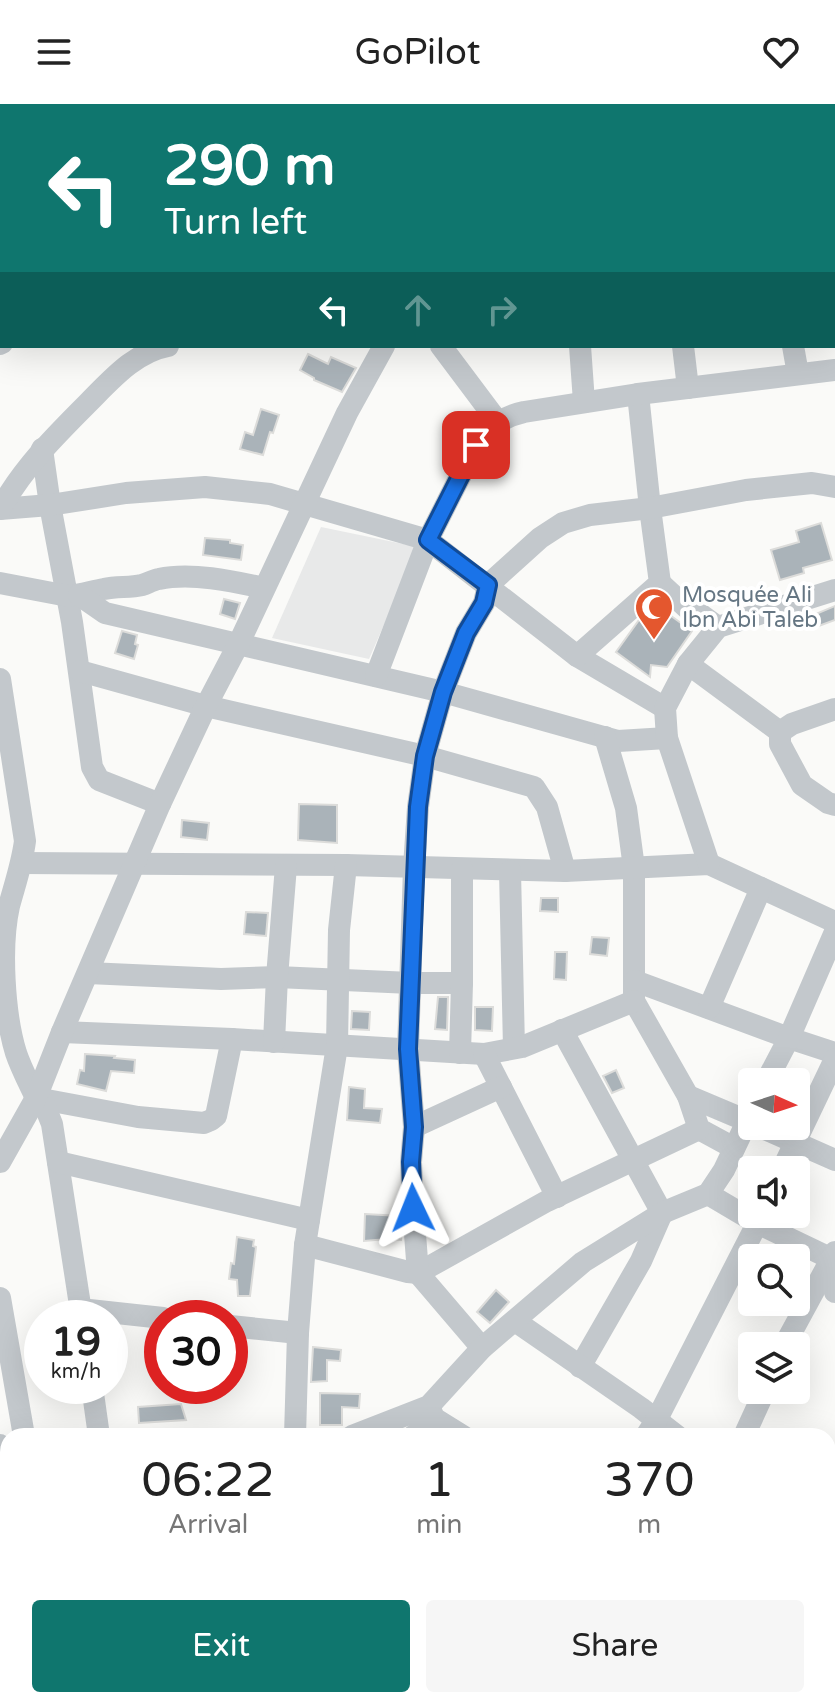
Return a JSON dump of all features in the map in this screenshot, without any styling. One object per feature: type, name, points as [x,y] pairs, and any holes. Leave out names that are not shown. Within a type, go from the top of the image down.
[{"type":"street","points":[[155,348],[122,369],[42,449],[6,480],[0,509],[126,493],[205,487],[270,494],[428,540],[577,656],[665,708]]},
{"type":"street","points":[[0,1162],[39,1099],[62,1032],[160,804],[347,413],[383,348]]},
{"type":"street","points":[[442,348],[498,422]]},
{"type":"street","points":[[580,348],[584,402]]},
{"type":"street","points":[[683,348],[688,388]]},
{"type":"street","points":[[793,348],[798,374]]},
{"type":"street","points":[[376,676],[428,540],[476,445],[498,422],[524,412],[584,402],[835,370]]},
{"type":"street","points":[[638,394],[660,583],[688,609],[718,627]]},
{"type":"street","points":[[42,449],[50,505],[74,596],[92,767],[99,780],[160,804]]},
{"type":"street","points":[[482,1348],[418,1273],[411,1162],[414,1127],[408,1049],[414,867],[425,756],[443,692],[466,633],[484,603],[488,585],[540,538],[563,523],[590,515],[650,508],[746,490],[812,483],[835,487]]},
{"type":"street","points":[[74,596],[106,588],[140,586],[157,579],[174,577],[206,578],[264,588]]},
{"type":"street","points":[[0,583],[74,596],[105,613],[443,692],[618,741],[667,738]]},
{"type":"street","points":[[577,656],[660,583]]},
{"type":"street","points":[[140,586],[144,623]]},
{"type":"street","points":[[709,864],[667,738],[665,708],[688,664],[718,627],[835,590]]},
{"type":"street","points":[[688,664],[780,732]]},
{"type":"street","points":[[80,671],[206,706],[425,756],[534,787],[547,807],[565,871]]},
{"type":"street","points":[[0,679],[25,841],[9,908],[5,960],[7,1000],[15,1049],[52,1124],[79,1300]]},
{"type":"street","points":[[780,732],[792,724],[835,709]]},
{"type":"street","points":[[780,732],[780,744],[802,785],[835,805]]},
{"type":"street","points":[[605,737],[626,808],[634,868],[635,991],[688,1096],[699,1129],[734,1148]]},
{"type":"street","points":[[22,863],[346,865],[510,871],[709,864],[835,922]]},
{"type":"street","points":[[295,1428],[305,1245],[337,1046],[339,930],[346,865]]},
{"type":"street","points":[[274,1042],[286,866]]},
{"type":"street","points":[[460,1053],[462,869]]},
{"type":"street","points":[[510,871],[514,1048]]},
{"type":"street","points":[[709,1008],[761,888]]},
{"type":"street","points":[[773,1068],[835,932]]},
{"type":"street","points":[[88,973],[221,979],[277,977],[462,983]]},
{"type":"street","points":[[62,1032],[484,1054],[514,1048],[562,1030],[635,991],[709,1008],[835,1056],[788,1156]]},
{"type":"street","points":[[562,1030],[662,1213]]},
{"type":"street","points":[[39,1099],[138,1117],[204,1123],[216,1116],[232,1039]]},
{"type":"street","points":[[484,1054],[557,1197]]},
{"type":"street","points":[[414,1127],[501,1087]]},
{"type":"street","points":[[688,1096],[738,1115]]},
{"type":"street","points":[[305,1245],[418,1273],[557,1197],[699,1129]]},
{"type":"street","points":[[419,1428],[482,1348],[583,1262],[662,1213],[708,1194],[739,1140]]},
{"type":"street","points":[[791,1140],[835,1160]]},
{"type":"street","points":[[58,1162],[309,1220]]},
{"type":"street","points":[[708,1194],[738,1208]]},
{"type":"street","points":[[580,1367],[641,1261],[662,1213]]},
{"type":"street","points":[[515,1321],[580,1367],[651,1428],[755,1228]]},
{"type":"street","points":[[778,1228],[834,1256]]},
{"type":"street","points":[[834,1256],[835,1292]]},
{"type":"street","points":[[792,1332],[834,1256]]},
{"type":"street","points":[[0,1298],[23,1428]]},
{"type":"street","points":[[248,1328],[298,1333]]},
{"type":"street","points":[[95,1404],[98,1428]]},
{"type":"street","points":[[748,1428],[759,1404]]},
{"type":"street","points":[[378,1428],[431,1412]]},
{"type":"street","points":[[431,1412],[452,1428]]},
{"type":"shaded area","points":[[321,527],[418,547],[369,659],[272,638]]},
{"type":"building","points":[[308,354],[328,364],[331,357],[356,368],[342,392],[300,370]]},
{"type":"building","points":[[261,409],[279,415],[263,455],[240,449],[245,432],[253,435]]},
{"type":"building","points":[[821,523],[832,560],[803,568],[804,573],[780,580],[771,550],[799,542],[796,531]]},
{"type":"building","points":[[205,538],[230,540],[230,543],[243,545],[241,560],[203,555]]},
{"type":"building","points":[[224,599],[240,603],[235,619],[220,614]]},
{"type":"building","points":[[835,606],[835,620],[816,627],[811,616]]},
{"type":"building","name":"Mosquée Ali Ibn Abi Taleb","points":[[660,608],[692,631],[667,667],[651,665],[650,677],[616,652],[639,620],[651,610]]},
{"type":"building","points":[[122,631],[137,635],[134,659],[115,653]]},
{"type":"building","points":[[299,804],[337,805],[337,843],[298,840]]},
{"type":"building","points":[[182,820],[209,823],[207,840],[181,837]]},
{"type":"building","points":[[541,898],[558,898],[558,912],[540,911]]},
{"type":"building","points":[[246,912],[268,913],[266,936],[244,934]]},
{"type":"building","points":[[592,937],[609,938],[607,956],[590,954]]},
{"type":"building","points":[[555,952],[567,952],[566,980],[554,979]]},
{"type":"building","points":[[438,997],[448,997],[447,1030],[435,1029]]},
{"type":"building","points":[[475,1007],[493,1007],[492,1031],[475,1030]]},
{"type":"building","points":[[352,1011],[370,1012],[369,1030],[351,1029]]},
{"type":"building","points":[[85,1054],[135,1060],[134,1073],[111,1071],[106,1091],[77,1084],[80,1070],[84,1071]]},
{"type":"building","points":[[616,1070],[624,1088],[612,1093],[603,1076]]},
{"type":"building","points":[[349,1087],[365,1089],[364,1108],[382,1109],[380,1123],[347,1120]]},
{"type":"building","points":[[365,1214],[400,1216],[401,1240],[364,1241]]},
{"type":"building","points":[[237,1237],[254,1240],[253,1246],[256,1247],[250,1296],[238,1296],[237,1280],[229,1279]]},
{"type":"building","points":[[496,1290],[509,1302],[490,1323],[477,1312]]},
{"type":"building","points":[[313,1347],[341,1350],[340,1361],[327,1360],[327,1381],[311,1382]]},
{"type":"building","points":[[320,1393],[360,1394],[359,1408],[342,1407],[342,1425],[320,1425]]},
{"type":"building","points":[[181,1404],[186,1420],[139,1423],[138,1407]]},
{"type":"place","name":"Mosquée Ali Ibn Abi Taleb","points":[[654,641]]},
{"type":"route","points":[[413,1208],[411,1162],[414,1127],[408,1049],[418,807],[425,756],[443,692],[466,633],[484,603],[488,585],[428,540],[476,445]]}]
